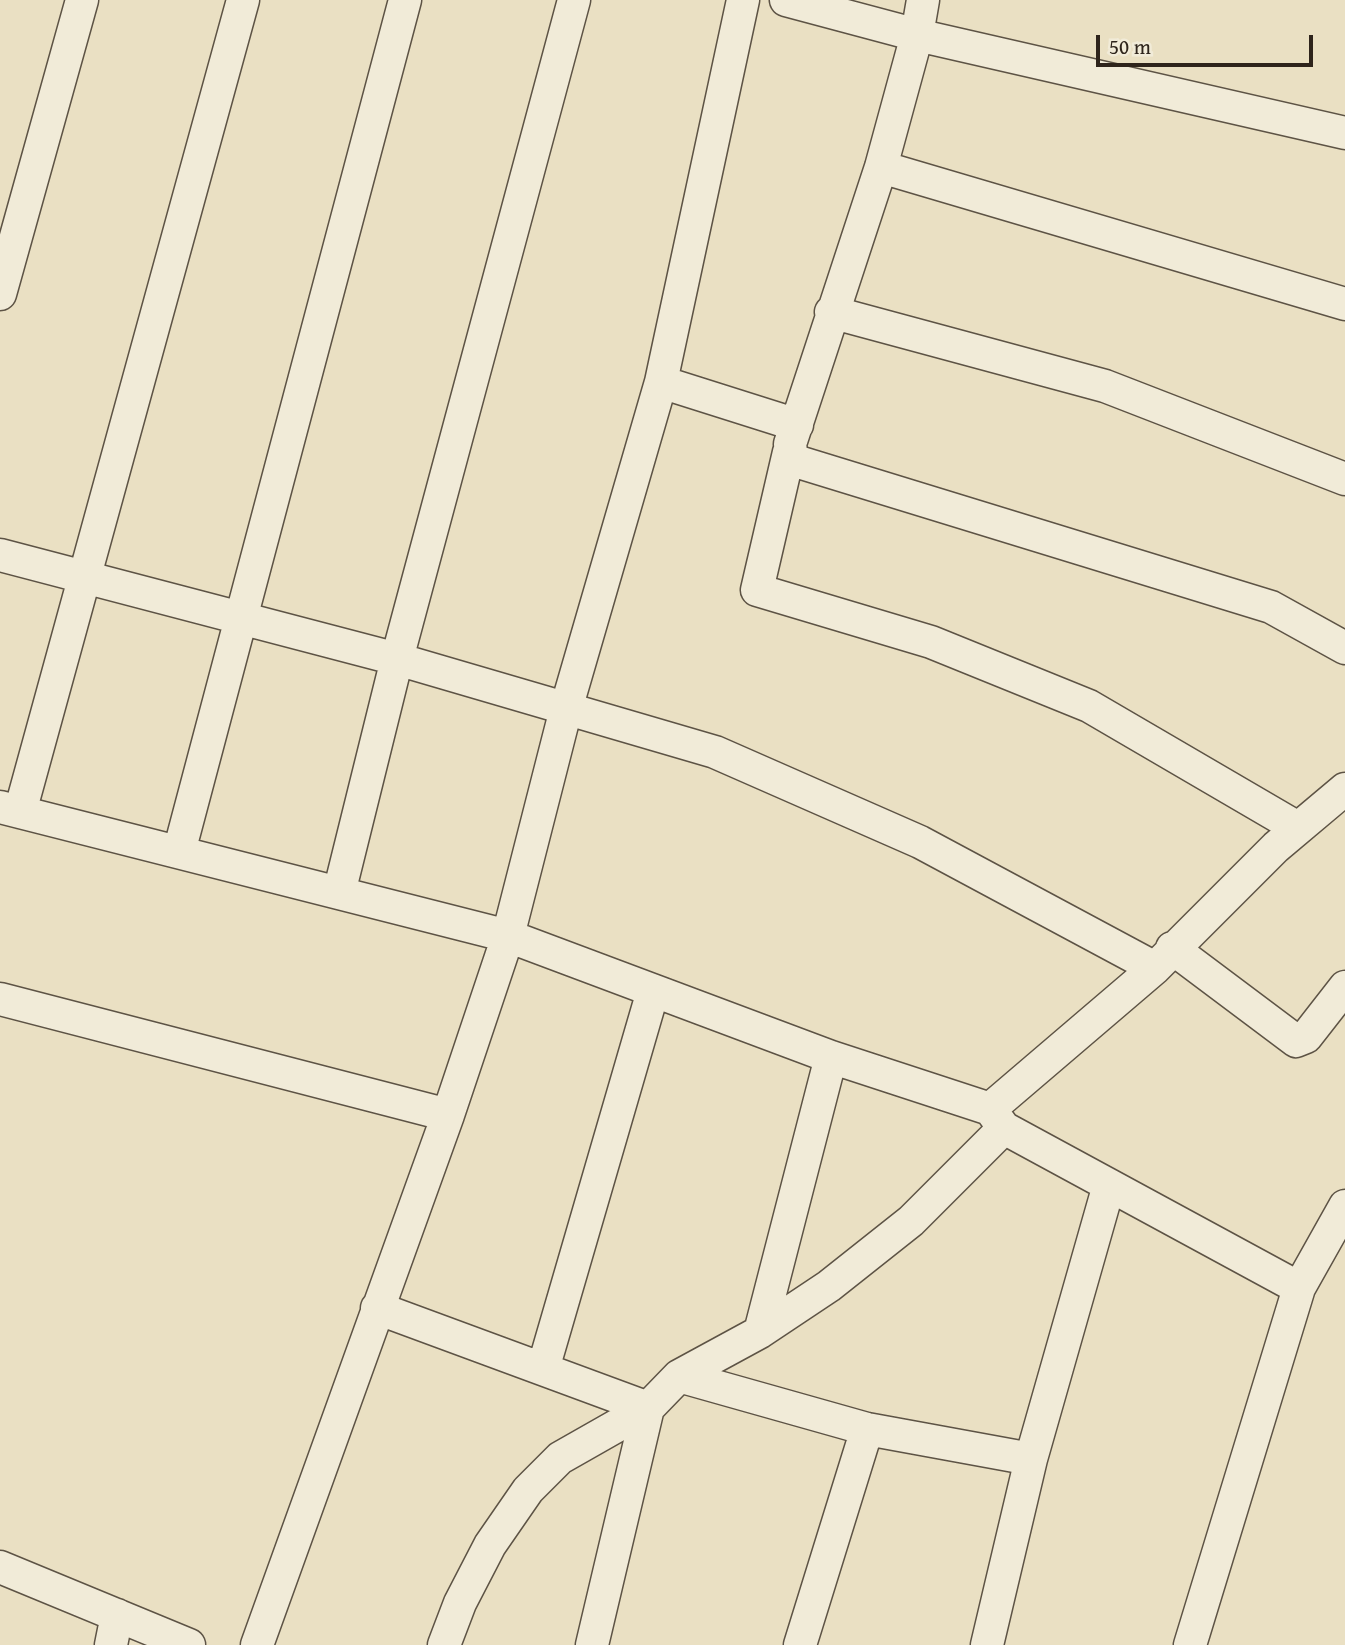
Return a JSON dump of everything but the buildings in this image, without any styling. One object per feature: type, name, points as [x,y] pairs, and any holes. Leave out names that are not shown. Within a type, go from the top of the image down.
[{"type":"street","points":[[243,0],[83,577],[10,809],[508,936],[997,1119],[1109,1185],[1299,1288]]},
{"type":"street","points":[[179,852],[405,0]]},
{"type":"street","points":[[339,893],[397,659],[574,0]]},
{"type":"street","points":[[257,1645],[448,1115],[508,936],[566,709],[661,382],[743,0]]},
{"type":"street","points":[[786,0],[917,34],[1345,133]]},
{"type":"street","points":[[922,0],[917,34],[881,167],[831,312],[793,438],[757,590],[931,642],[1089,706],[1298,828]]},
{"type":"street","points":[[0,294],[75,2]]},
{"type":"street","points":[[881,167],[1345,304]]},
{"type":"street","points":[[831,312],[1105,386],[1345,479]]},
{"type":"street","points":[[661,382],[793,438]]},
{"type":"street","points":[[793,438],[799,464],[1271,607],[1345,648]]},
{"type":"street","points":[[0,555],[397,659],[715,751],[1163,958],[1296,1041],[1307,1037],[1345,987]]},
{"type":"street","points":[[444,1645],[460,1603],[490,1545],[528,1490],[561,1458],[648,1408],[679,1376],[760,1332],[829,1286],[911,1221],[997,1119],[1298,828],[1345,789]]},
{"type":"street","points":[[542,1369],[653,991]]},
{"type":"street","points":[[0,999],[448,1115]]},
{"type":"street","points":[[760,1332],[831,1057]]},
{"type":"street","points":[[987,1645],[1031,1459],[1109,1185]]},
{"type":"street","points":[[1190,1645],[1299,1288],[1345,1206]]},
{"type":"street","points":[[377,1308],[648,1408]]},
{"type":"street","points":[[679,1376],[867,1429],[1031,1459]]},
{"type":"street","points":[[592,1645],[648,1408]]},
{"type":"street","points":[[800,1645],[867,1429]]},
{"type":"street","points":[[0,1567],[114,1630],[189,1645]]}]
